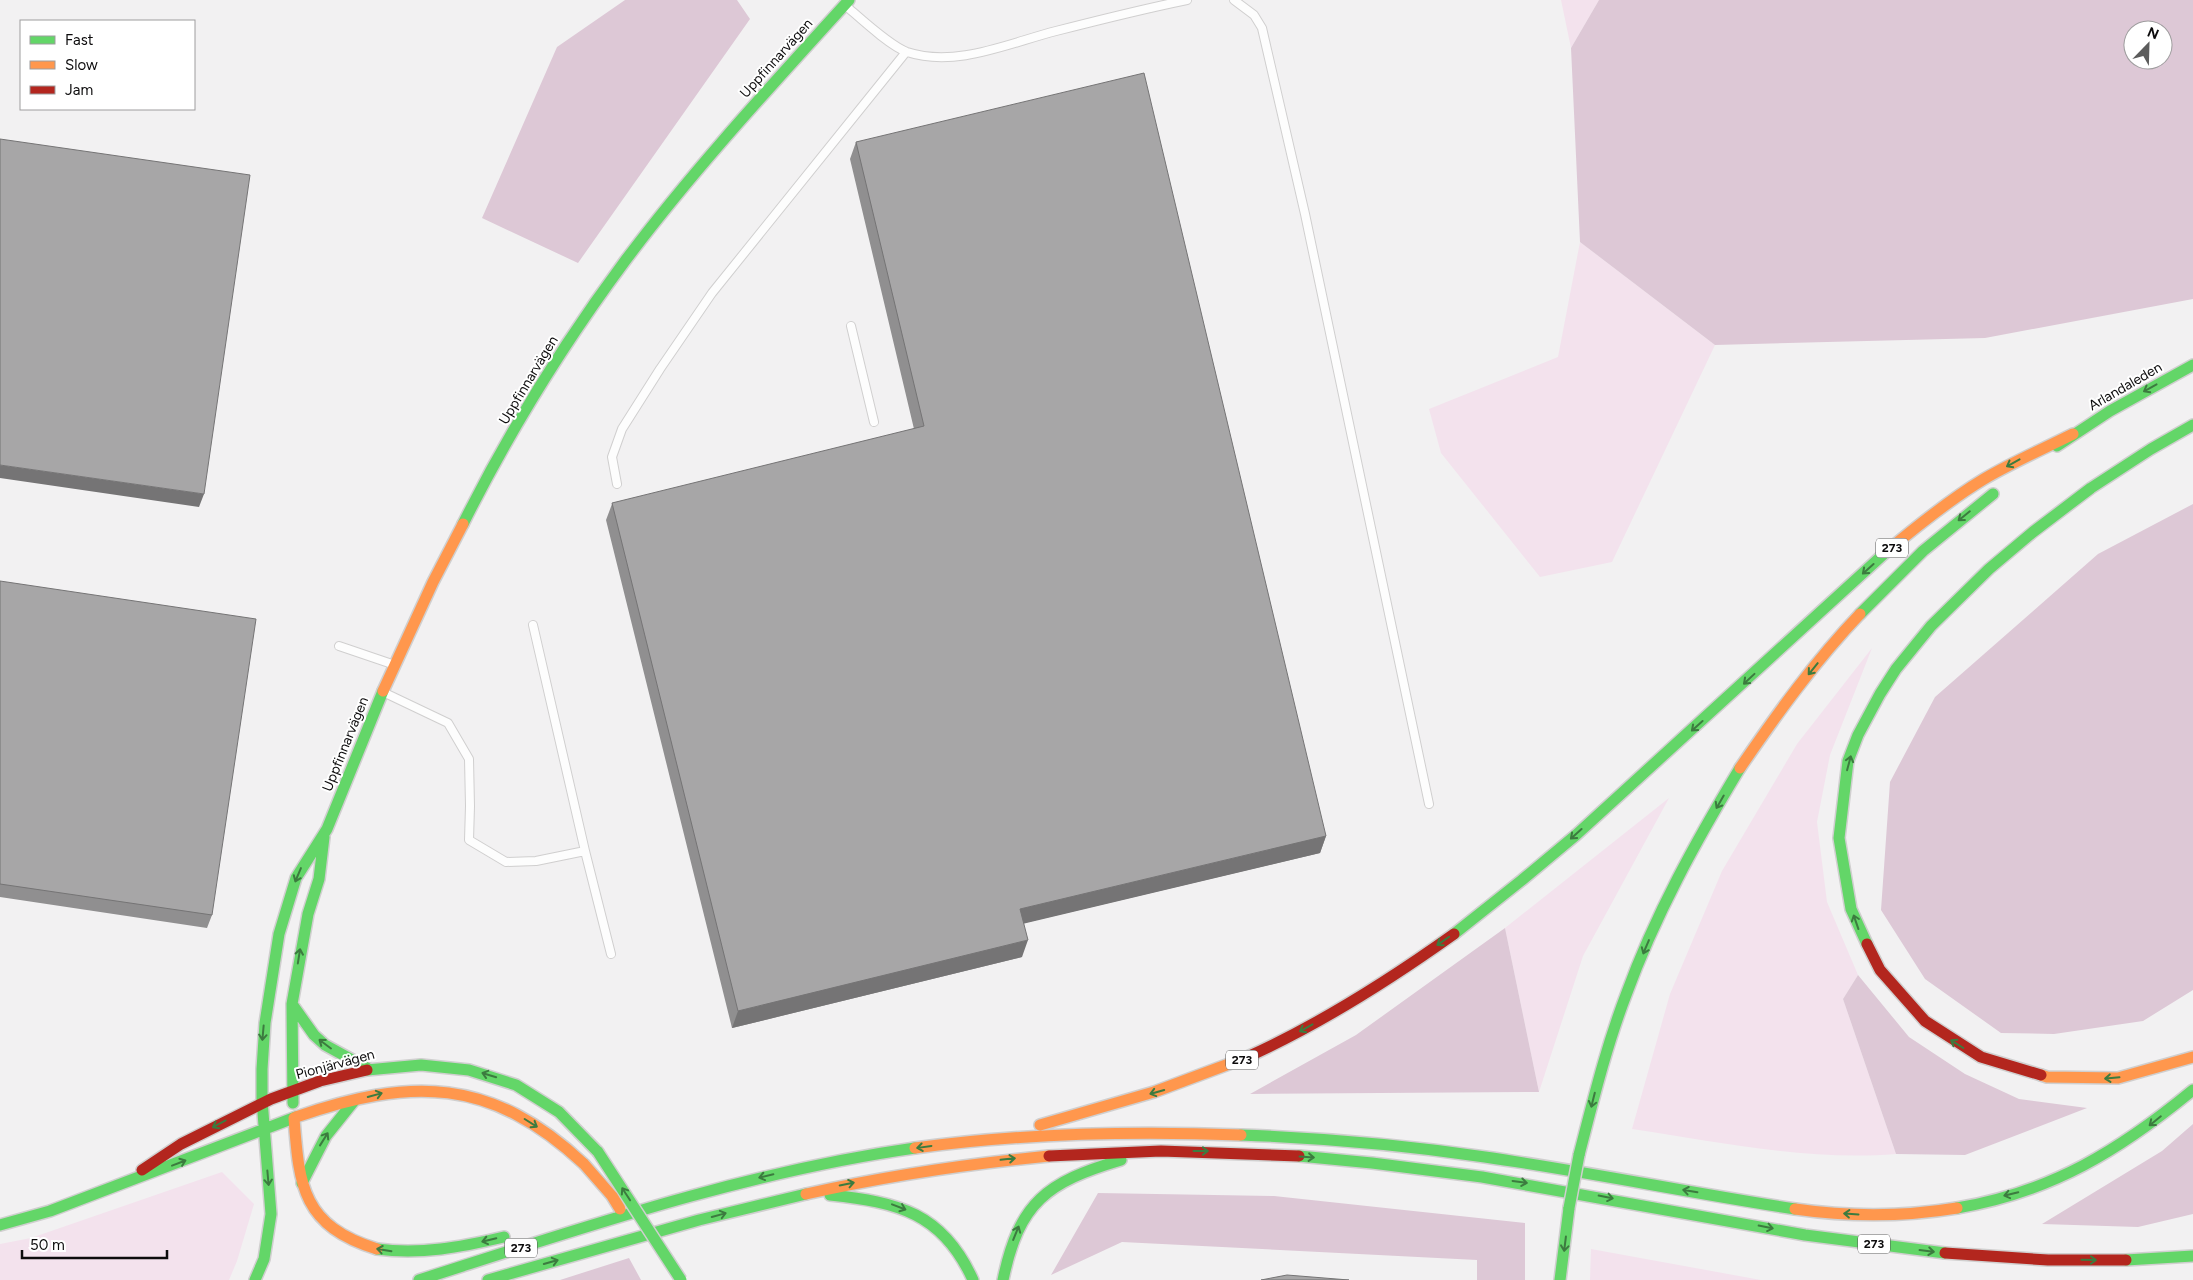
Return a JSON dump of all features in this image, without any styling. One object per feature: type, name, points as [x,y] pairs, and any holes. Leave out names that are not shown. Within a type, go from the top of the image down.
[{"type":"main road","name":"Uppfinnarvägen","points":[[255,1280],[269,1238],[270,1213],[262,1101],[262,1031],[278,938],[298,872],[324,834],[394,665],[437,574],[500,456],[574,333],[624,262],[677,194],[711,153],[846,2]]},
{"type":"main road","name":"Arlandaleden","points":[[2073,434],[2193,365]]},
{"type":"main road","points":[[2193,425],[2151,447],[2064,507],[1991,566],[1942,611],[1901,660],[1868,714],[1848,760],[1838,820],[1840,858],[1849,902],[1866,949],[1896,994],[1935,1031],[1978,1057],[2022,1072],[2075,1081],[2127,1077],[2173,1066],[2193,1057]]},
{"type":"main road","points":[[2018,474],[2073,434]]},
{"type":"main road","name":"273","points":[[419,1280],[737,1183],[788,1171],[973,1140],[1046,1124],[1152,1093],[1228,1066],[1289,1038],[1348,1005],[1403,970],[1483,913],[1567,843],[1871,566],[1931,516],[1971,488],[2017,461],[2073,434]]},
{"type":"main road","points":[[1560,1280],[1569,1208],[1579,1155],[1604,1060],[1627,993],[1675,884],[1731,783],[1772,722],[1844,632],[1901,571],[1960,519],[2003,486]]},
{"type":"main road","name":"Uppfinnarvägen","points":[[324,834],[319,879],[308,914],[292,1004],[291,1036],[294,1118],[302,1183],[308,1200],[317,1214],[329,1226],[360,1244],[379,1250],[408,1253],[447,1249],[518,1233]]},
{"type":"main road","points":[[292,1004],[314,1035],[324,1045],[367,1068]]},
{"type":"main road","name":"Pionjärvägen","points":[[132,1179],[159,1156],[262,1101],[367,1068],[426,1064],[462,1068],[489,1074],[516,1084],[542,1098],[585,1135],[681,1280]]},
{"type":"main road","name":"Pionjärvägen","points":[[0,1225],[80,1201],[132,1179],[170,1167],[294,1118],[383,1093],[420,1090],[478,1099],[526,1119],[569,1149],[612,1196],[643,1246]]},
{"type":"main road","points":[[973,1140],[1135,1132],[1329,1139],[1485,1157],[1805,1210],[1882,1216],[1954,1209],[2024,1191],[2089,1164],[2150,1126],[2193,1090]]},
{"type":"main road","points":[[302,1183],[326,1136],[354,1101]]},
{"type":"main road","points":[[1003,1280],[1015,1234],[1024,1215],[1036,1201],[1065,1180],[1082,1172],[1152,1151]]},
{"type":"main road","name":"273","points":[[488,1280],[800,1193],[884,1176],[963,1164],[1058,1155],[1152,1151],[1206,1151],[1338,1159],[1482,1177],[1558,1188],[1805,1235],[1932,1251],[2020,1259],[2105,1260],[2193,1256]]},
{"type":"main road","name":"273","points":[[800,1193],[859,1197],[885,1202],[913,1212],[938,1228],[957,1248],[973,1280]]},
{"type":"main road","points":[[537,1230],[624,1217]]},
{"type":"lane","points":[[846,2],[873,30],[906,52],[944,58],[976,53],[1056,31],[1186,0]]},
{"type":"lane","points":[[1234,0],[1254,15],[1262,28],[1305,214],[1429,804]]},
{"type":"lane","points":[[616,484],[612,457],[622,428],[660,369],[712,293],[906,52]]},
{"type":"lane","points":[[851,326],[874,422]]},
{"type":"lane","points":[[533,625],[585,851],[611,954]]},
{"type":"lane","points":[[339,646],[394,665]]},
{"type":"lane","points":[[383,692],[448,723],[469,759],[470,806],[468,840],[506,862],[536,861],[585,851]]},
{"type":"shaded area","points":[[625,0],[737,0],[750,19],[578,263],[482,218],[557,47]]},
{"type":"shaded area","points":[[1561,0],[1599,0],[1571,48]]},
{"type":"shaded area","points":[[1599,0],[2193,0],[2193,299],[1985,338],[1715,345],[1580,242],[1571,48]]},
{"type":"shaded area","points":[[1580,242],[1715,345],[1612,562],[1540,577],[1441,453],[1429,409],[1558,357]]},
{"type":"shaded area","points":[[2193,504],[2193,990],[2143,1021],[2054,1034],[2001,1033],[1925,979],[1881,910],[1890,782],[1935,697],[2098,554]]},
{"type":"shaded area","points":[[1872,648],[1830,755],[1817,822],[1827,902],[1858,975],[1843,999],[1896,1154],[1829,1155],[1796,1153],[1632,1129],[1670,994],[1722,871],[1797,744]]},
{"type":"shaded area","points":[[1669,798],[1583,956],[1539,1092],[1505,928]]},
{"type":"shaded area","points":[[1505,928],[1539,1092],[1250,1094],[1356,1035]]},
{"type":"shaded area","points":[[1858,975],[1909,1037],[1965,1074],[2019,1099],[2087,1108],[1965,1155],[1896,1154],[1843,999]]},
{"type":"shaded area","points":[[2193,1124],[2193,1214],[2138,1227],[2042,1224],[2162,1151]]},
{"type":"shaded area","points":[[222,1172],[254,1204],[237,1261],[229,1280],[0,1280],[0,1244],[31,1238]]},
{"type":"shaded area","points":[[1098,1193],[1274,1196],[1525,1223],[1525,1280],[1477,1280],[1477,1260],[1122,1242],[1051,1275]]},
{"type":"shaded area","points":[[1591,1249],[1761,1280],[1590,1280]]},
{"type":"shaded area","points":[[629,1258],[641,1280],[560,1280]]},
{"type":"building","points":[[1144,73],[1326,836],[1020,909],[1028,940],[738,1011],[612,503],[924,426],[856,142]]},
{"type":"building","points":[[0,139],[250,175],[204,494],[0,465]]},
{"type":"building","points":[[0,581],[256,619],[212,915],[0,884]]},
{"type":"building","points":[[1287,1275],[1349,1280],[1261,1280]]},
{"type":"traffic: fast","points":[[463,524],[518,422],[602,292],[678,193],[849,0]]},
{"type":"traffic: fast","points":[[2057,446],[2110,411],[2193,365]]},
{"type":"traffic: fast","points":[[1867,944],[1851,909],[1839,838],[1848,761],[1858,735],[1880,694],[1896,669],[1931,626],[1989,569],[2033,532],[2091,488],[2151,449],[2193,425]]},
{"type":"traffic: fast","points":[[1860,614],[1923,551],[1993,494]]},
{"type":"traffic: fast","points":[[1454,934],[1576,835],[1886,552]]},
{"type":"traffic: fast","points":[[255,1280],[264,1259],[271,1214],[262,1100],[262,1069],[265,1023],[279,934],[296,878],[327,829],[383,691]]},
{"type":"traffic: fast","points":[[1579,1155],[1606,1054],[1637,965],[1677,879],[1740,768]]},
{"type":"traffic: fast","points":[[293,1103],[292,1004],[308,914],[319,879],[324,837]]},
{"type":"traffic: fast","points":[[292,1004],[314,1035],[325,1045],[367,1068]]},
{"type":"traffic: fast","points":[[367,1070],[421,1065],[469,1070],[516,1085],[559,1112],[598,1152]]},
{"type":"traffic: fast","points":[[1957,1208],[1991,1201],[2024,1191],[2083,1166],[2139,1132],[2193,1090]]},
{"type":"traffic: fast","points":[[302,1183],[326,1136],[354,1101]]},
{"type":"traffic: fast","points":[[0,1225],[50,1211],[296,1117]]},
{"type":"traffic: fast","points":[[1241,1135],[1363,1143],[1455,1153],[1563,1169],[1795,1209]]},
{"type":"traffic: fast","points":[[419,1280],[603,1222],[726,1187],[789,1171],[915,1148]]},
{"type":"traffic: fast","points":[[598,1152],[681,1280]]},
{"type":"traffic: fast","points":[[1569,1208],[1579,1155]]},
{"type":"traffic: fast","points":[[1299,1156],[1482,1177]]},
{"type":"traffic: fast","points":[[1003,1280],[1018,1231],[1040,1199],[1055,1187],[1074,1177],[1121,1160]]},
{"type":"traffic: fast","points":[[1482,1177],[1805,1235],[1945,1253]]},
{"type":"traffic: fast","points":[[488,1280],[699,1220],[806,1194]]},
{"type":"traffic: fast","points":[[830,1195],[877,1202],[897,1207],[916,1215],[948,1239],[961,1257],[973,1280]]},
{"type":"traffic: fast","points":[[1560,1280],[1569,1208]]},
{"type":"traffic: fast","points":[[377,1249],[393,1251],[441,1249],[504,1237]]},
{"type":"traffic: fast","points":[[2126,1260],[2193,1256]]},
{"type":"traffic: slow","points":[[1886,552],[1971,487],[2006,467],[2073,434]]},
{"type":"traffic: slow","points":[[383,691],[433,582],[463,524]]},
{"type":"traffic: slow","points":[[1740,768],[1797,688],[1827,650],[1860,614]]},
{"type":"traffic: slow","points":[[2041,1075],[2047,1077],[2118,1078],[2193,1057]]},
{"type":"traffic: slow","points":[[1040,1125],[1154,1092],[1245,1058]]},
{"type":"traffic: slow","points":[[296,1117],[376,1095],[413,1091],[448,1093],[482,1100],[516,1114],[550,1135],[584,1164]]},
{"type":"traffic: slow","points":[[294,1118],[299,1164],[303,1184],[310,1201],[320,1216],[334,1229],[352,1240],[377,1249]]},
{"type":"traffic: slow","points":[[915,1148],[996,1139],[1078,1134],[1241,1135]]},
{"type":"traffic: slow","points":[[806,1194],[927,1171],[1049,1156]]},
{"type":"traffic: slow","points":[[584,1164],[612,1196],[620,1209]]},
{"type":"traffic: slow","points":[[1795,1209],[1876,1215],[1957,1208]]},
{"type":"traffic: jam","points":[[1245,1058],[1300,1031],[1353,1001],[1404,969],[1454,934]]},
{"type":"traffic: jam","points":[[1867,944],[1880,970],[1925,1021],[1981,1057],[2041,1075]]},
{"type":"traffic: jam","points":[[142,1170],[181,1144],[271,1099],[320,1081],[367,1070]]},
{"type":"traffic: jam","points":[[1049,1156],[1161,1151],[1299,1156]]},
{"type":"traffic: jam","points":[[1945,1253],[2048,1260],[2126,1260]]}]
